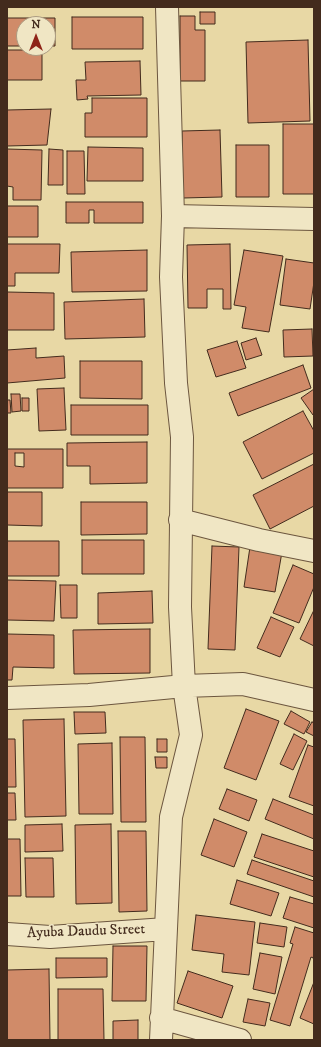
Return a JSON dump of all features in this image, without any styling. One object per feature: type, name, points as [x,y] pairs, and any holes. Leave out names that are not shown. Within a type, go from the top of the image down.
[{"type":"street","points":[[160,1040],[171,816],[191,735],[184,686],[180,606],[182,436],[176,382],[171,277],[173,216],[167,7]]},
{"type":"street","points":[[173,216],[314,219]]},
{"type":"street","points":[[180,520],[259,540],[314,551]]},
{"type":"street","points":[[7,698],[89,694],[184,686],[243,684],[314,700]]},
{"type":"street","name":"Ayuba Daudu Street","points":[[7,934],[50,937],[166,929]]},
{"type":"street","points":[[161,1018],[240,1040]]},
{"type":"building","points":[[200,12],[215,12],[215,24],[200,24]]},
{"type":"building","points":[[180,16],[195,16],[195,30],[205,30],[205,81],[180,81]]},
{"type":"building","points":[[72,17],[143,17],[143,49],[72,49]]},
{"type":"building","points":[[7,18],[16,18],[16,46],[7,46]]},
{"type":"building","points":[[308,40],[310,121],[248,123],[246,42]]},
{"type":"building","points":[[7,50],[16,50],[16,56],[42,56],[42,80],[7,80]]},
{"type":"building","points":[[140,61],[141,95],[87,96],[88,99],[77,100],[76,80],[86,80],[85,62]]},
{"type":"building","points":[[92,98],[147,98],[147,137],[85,137],[85,113],[92,113]]},
{"type":"building","points":[[51,109],[47,145],[7,146],[7,110]]},
{"type":"building","points":[[283,124],[314,124],[314,194],[283,194]]},
{"type":"building","points":[[220,130],[222,197],[183,198],[182,131]]},
{"type":"building","points":[[236,145],[269,145],[269,197],[236,197]]},
{"type":"building","points":[[88,147],[143,148],[143,181],[87,181]]},
{"type":"building","points":[[7,149],[42,150],[41,200],[13,200],[13,187],[7,186]]},
{"type":"building","points":[[49,149],[63,150],[63,185],[48,185]]},
{"type":"building","points":[[67,151],[84,151],[85,194],[67,194]]},
{"type":"building","points":[[66,202],[143,202],[143,223],[94,223],[94,210],[89,210],[89,223],[66,223]]},
{"type":"building","points":[[7,206],[38,206],[38,237],[7,237]]},
{"type":"building","points":[[7,244],[60,244],[59,273],[15,273],[15,286],[7,286]]},
{"type":"building","points":[[230,244],[231,309],[223,309],[223,289],[207,289],[207,308],[188,308],[187,245]]},
{"type":"building","points":[[147,250],[147,291],[72,292],[71,252]]},
{"type":"building","points":[[244,250],[283,256],[269,332],[242,328],[246,307],[234,305]]},
{"type":"building","points":[[286,259],[314,263],[314,282],[310,309],[280,305]]},
{"type":"building","points":[[7,292],[54,293],[54,330],[7,330]]},
{"type":"building","points":[[144,299],[145,337],[65,339],[64,302]]},
{"type":"building","points":[[312,329],[313,356],[284,357],[283,330]]},
{"type":"building","points":[[256,338],[262,355],[246,360],[241,343]]},
{"type":"building","points":[[237,341],[246,368],[216,377],[207,350]]},
{"type":"building","points":[[36,348],[36,358],[64,356],[65,378],[7,383],[7,350]]},
{"type":"building","points":[[80,361],[142,361],[142,399],[80,398]]},
{"type":"building","points":[[303,365],[311,388],[238,416],[229,393]]},
{"type":"building","points":[[64,388],[66,430],[39,431],[37,389]]},
{"type":"building","points":[[314,389],[314,415],[313,415],[301,398]]},
{"type":"building","points":[[11,394],[20,394],[21,411],[12,412]]},
{"type":"building","points":[[22,398],[29,398],[29,411],[22,411]]},
{"type":"building","points":[[7,400],[10,400],[11,413],[7,413]]},
{"type":"building","points":[[71,405],[148,405],[148,435],[71,435]]},
{"type":"building","points":[[303,411],[314,431],[314,453],[262,479],[243,442]]},
{"type":"building","points":[[147,442],[147,483],[90,484],[90,466],[67,466],[67,443]]},
{"type":"building","points":[[7,449],[63,449],[63,488],[7,488]],"holes":[[[15,453],[24,453],[24,467],[15,466]]]},
{"type":"building","points":[[314,464],[314,506],[270,529],[253,495]]},
{"type":"building","points":[[7,492],[42,492],[42,526],[7,525]]},
{"type":"building","points":[[81,502],[147,502],[147,534],[81,535]]},
{"type":"building","points":[[82,540],[144,540],[144,574],[82,574]]},
{"type":"building","points":[[7,541],[59,541],[59,576],[7,576]]},
{"type":"building","points":[[212,546],[239,547],[235,650],[208,649]]},
{"type":"building","points":[[250,547],[282,552],[275,592],[244,587]]},
{"type":"building","points":[[293,565],[314,574],[314,587],[299,623],[273,613]]},
{"type":"building","points":[[7,580],[56,581],[54,621],[7,620]]},
{"type":"building","points":[[60,585],[77,585],[77,618],[61,618]]},
{"type":"building","points":[[152,591],[153,623],[98,624],[98,593]]},
{"type":"building","points":[[314,610],[314,646],[300,639]]},
{"type":"building","points":[[271,617],[294,627],[280,657],[257,648]]},
{"type":"building","points":[[150,629],[150,673],[74,674],[73,630]]},
{"type":"building","points":[[7,634],[54,635],[54,668],[13,667],[12,680],[7,680]]},
{"type":"building","points":[[246,709],[279,721],[256,780],[224,768]]},
{"type":"building","points":[[291,711],[310,722],[304,734],[284,724]]},
{"type":"building","points":[[74,712],[105,712],[106,733],[75,734]]},
{"type":"building","points":[[64,719],[66,816],[25,817],[23,720]]},
{"type":"building","points":[[312,722],[314,723],[314,736],[306,732]]},
{"type":"building","points":[[294,734],[307,741],[293,770],[280,764]]},
{"type":"building","points":[[120,737],[145,737],[146,822],[121,822]]},
{"type":"building","points":[[7,739],[15,739],[16,787],[7,787]]},
{"type":"building","points":[[157,739],[167,739],[167,752],[157,752]]},
{"type":"building","points":[[112,743],[113,814],[79,814],[78,744]]},
{"type":"building","points":[[308,745],[314,747],[314,806],[289,797]]},
{"type":"building","points":[[155,757],[167,757],[167,768],[156,768]]},
{"type":"building","points":[[227,789],[257,800],[249,821],[219,809]]},
{"type":"building","points":[[7,793],[15,793],[16,820],[7,820]]},
{"type":"building","points":[[273,799],[314,815],[314,839],[265,819]]},
{"type":"building","points":[[214,819],[247,832],[234,867],[201,855]]},
{"type":"building","points":[[62,824],[63,851],[25,852],[25,825]]},
{"type":"building","points":[[111,824],[112,903],[76,904],[75,825]]},
{"type":"building","points":[[118,831],[146,831],[147,911],[119,912]]},
{"type":"building","points":[[262,834],[314,851],[314,877],[254,857]]},
{"type":"building","points":[[7,839],[20,839],[21,896],[7,896]]},
{"type":"building","points":[[25,858],[53,858],[54,897],[26,897]]},
{"type":"building","points":[[252,860],[314,881],[314,897],[247,874]]},
{"type":"building","points":[[237,880],[279,893],[271,916],[230,904]]},
{"type":"building","points":[[290,897],[314,904],[314,928],[283,918]]},
{"type":"building","points":[[196,915],[255,922],[249,975],[222,972],[224,954],[192,950]]},
{"type":"building","points":[[260,923],[287,927],[284,947],[257,943]]},
{"type":"building","points":[[295,927],[314,933],[314,954],[313,958],[311,957],[290,1026],[270,1020],[293,944],[290,943]]},
{"type":"building","points":[[113,946],[147,946],[146,1001],[112,1001]]},
{"type":"building","points":[[260,953],[282,957],[275,994],[253,989]]},
{"type":"building","points":[[56,958],[107,958],[107,977],[56,978]]},
{"type":"building","points":[[49,969],[50,1040],[7,1040],[7,970]]},
{"type":"building","points":[[188,971],[233,986],[222,1018],[177,1003]]},
{"type":"building","points":[[314,982],[314,1024],[300,1018]]},
{"type":"building","points":[[58,989],[103,989],[104,1040],[58,1040]]},
{"type":"building","points":[[248,999],[270,1003],[265,1026],[243,1022]]},
{"type":"building","points":[[138,1020],[138,1040],[113,1040],[113,1021]]}]
